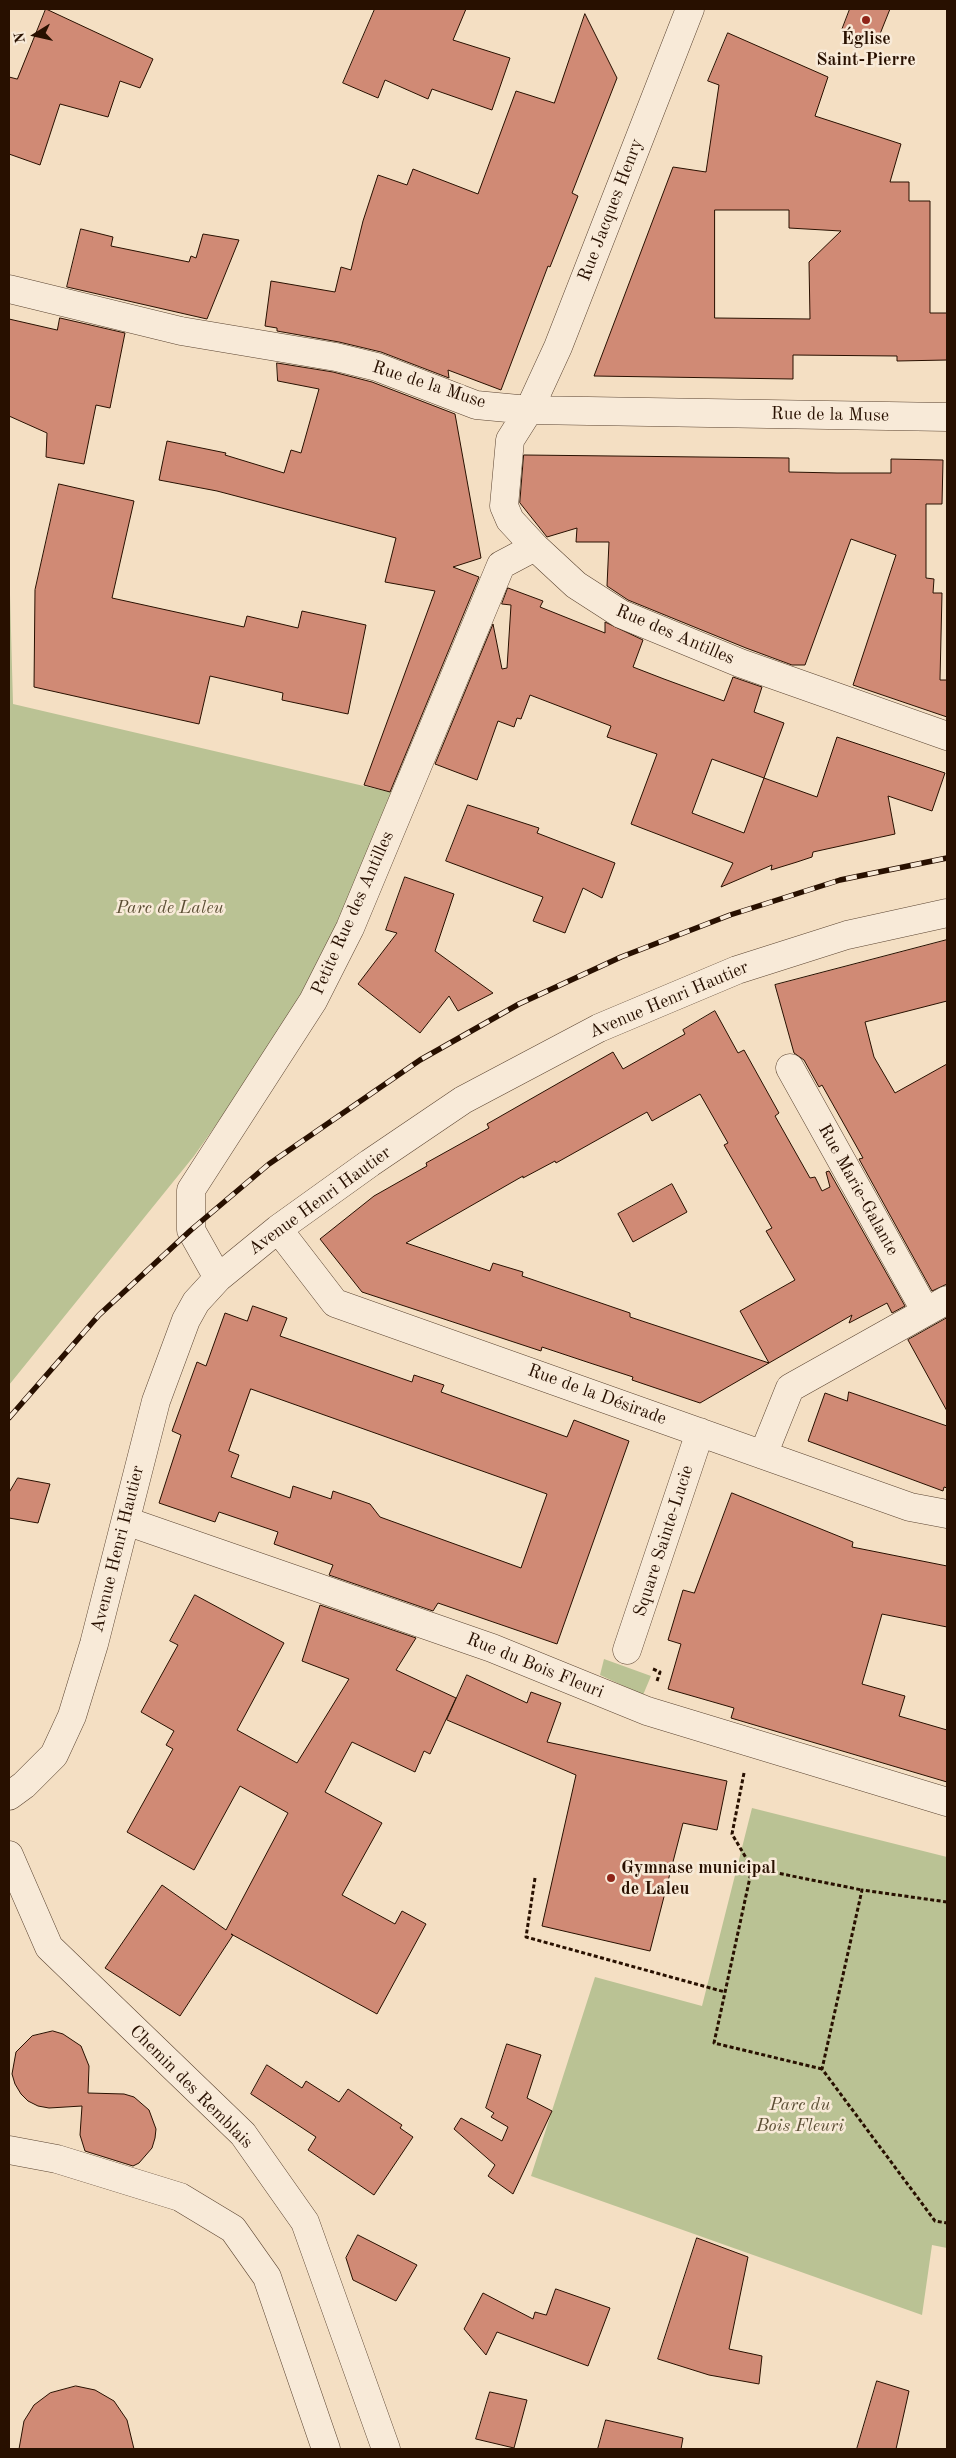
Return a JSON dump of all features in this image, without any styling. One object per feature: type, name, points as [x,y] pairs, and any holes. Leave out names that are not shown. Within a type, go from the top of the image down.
[{"type":"street","name":"Rue Jacques Henry","points":[[529,410],[558,347],[690,9]]},
{"type":"street","name":"Rue de la Muse","points":[[9,289],[181,331],[336,357],[377,367],[476,405],[529,410],[947,417]]},
{"type":"street","name":"Rue des Antilles","points":[[529,410],[510,440],[504,506],[510,520],[535,548],[576,585],[620,614],[740,663],[947,736]]},
{"type":"street","name":"Petite Rue des Antilles","points":[[218,1278],[191,1230],[190,1190],[313,1001],[350,928],[501,565],[535,548]]},
{"type":"street","name":"Avenue Henri Hautier","points":[[9,1796],[24,1785],[54,1755],[72,1716],[92,1652],[156,1401],[171,1358],[196,1302],[218,1278],[278,1229],[370,1162],[463,1100],[599,1028],[737,970],[847,935],[947,913]]},
{"type":"street","name":"Rue Marie-Galante","points":[[790,1068],[936,1306]]},
{"type":"street","name":"Rue de la Désirade","points":[[278,1229],[335,1303],[910,1507],[947,1514]]},
{"type":"street","points":[[763,1455],[790,1388],[936,1306]]},
{"type":"street","name":"Square Sainte-Lucie","points":[[627,1650],[700,1432]]},
{"type":"street","name":"Rue du Bois Fleuri","points":[[126,1521],[492,1648],[647,1711],[947,1802]]},
{"type":"street","name":"Chemin des Remblais","points":[[9,1855],[49,1947],[243,2134],[305,2222],[386,2449]]},
{"type":"street","points":[[9,2150],[57,2159],[180,2197],[233,2229],[267,2277],[326,2449]]},
{"type":"path","points":[[749,1741],[732,1834],[752,1868],[714,2043],[822,2069],[936,2221],[947,2223]]},
{"type":"path","points":[[752,1868],[862,1890],[947,1902]]},
{"type":"path","points":[[535,1878],[526,1937],[725,1992]]},
{"type":"path","points":[[822,2069],[862,1890]]},
{"type":"green space","name":"Parc de Laleu","points":[[9,558],[13,704],[398,794],[312,989],[194,1156],[9,1385]]},
{"type":"green space","points":[[604,1659],[651,1676],[643,1695],[600,1675]]},
{"type":"green space","name":"Parc du Bois Fleuri","points":[[752,1808],[947,1857],[947,2248],[932,2245],[922,2315],[531,2176],[595,1977],[702,2006]]},
{"type":"building","points":[[46,9],[153,59],[140,88],[120,81],[108,117],[60,104],[40,165],[9,154],[9,77],[17,79]]},
{"type":"building","points":[[375,9],[466,9],[453,40],[510,58],[492,110],[432,89],[428,99],[385,80],[378,98],[343,83]]},
{"type":"building","name":"Église Saint-Pierre","points":[[850,9],[890,9],[876,44],[842,30]]},
{"type":"building","points":[[585,14],[617,78],[572,193],[578,196],[550,267],[548,266],[501,390],[448,370],[449,378],[381,352],[277,331],[277,328],[265,326],[271,281],[335,292],[341,267],[351,270],[363,221],[378,175],[407,185],[413,169],[478,194],[516,91],[554,103]]},
{"type":"building","points":[[728,33],[828,77],[815,116],[901,144],[890,182],[909,182],[909,201],[930,201],[930,313],[947,313],[947,360],[897,361],[897,356],[793,355],[793,379],[594,376],[673,167],[706,172],[719,85],[708,81]],"holes":[[[715,210],[789,210],[789,228],[841,231],[809,262],[810,319],[715,318]]]},
{"type":"building","points":[[81,229],[113,237],[111,246],[189,262],[191,256],[196,258],[203,234],[239,240],[207,319],[67,287]]},
{"type":"building","points":[[60,318],[125,333],[110,408],[96,405],[84,464],[46,457],[47,433],[9,416],[9,319],[57,330]]},
{"type":"building","points":[[277,363],[333,372],[372,382],[455,414],[481,558],[453,567],[479,577],[390,792],[364,785],[435,591],[385,582],[396,538],[217,491],[159,480],[167,441],[226,453],[225,455],[284,473],[291,450],[301,453],[319,389],[278,381]]},
{"type":"building","points":[[524,455],[789,458],[789,472],[837,473],[891,473],[891,459],[943,460],[942,504],[926,504],[926,578],[934,579],[933,593],[942,593],[940,680],[947,680],[947,717],[853,685],[896,555],[851,539],[805,665],[792,665],[628,600],[607,586],[609,542],[576,542],[577,528],[547,537],[520,503]]},
{"type":"building","points":[[59,484],[134,501],[112,598],[244,627],[247,616],[298,628],[302,611],[366,625],[348,714],[282,700],[283,693],[210,676],[199,724],[34,687],[35,590]]},
{"type":"building","points":[[508,588],[543,601],[540,607],[605,633],[605,622],[643,640],[633,667],[724,701],[733,677],[762,687],[754,712],[784,723],[764,778],[817,797],[837,737],[945,773],[932,811],[888,796],[895,834],[813,852],[812,857],[771,870],[772,865],[721,887],[733,863],[631,824],[657,754],[607,737],[611,726],[530,695],[521,719],[517,718],[514,727],[498,721],[477,780],[435,764],[493,624],[502,669],[507,668],[511,605],[502,604]],"holes":[[[712,759],[764,778],[744,833],[692,813]]]},
{"type":"building","points":[[468,805],[539,828],[537,833],[615,863],[602,898],[583,888],[565,933],[533,921],[543,897],[446,861]]},
{"type":"building","points":[[405,877],[454,894],[435,951],[493,993],[458,1011],[449,996],[420,1033],[358,984],[397,933],[386,930]]},
{"type":"building","points":[[947,940],[947,1001],[865,1022],[874,1057],[895,1093],[947,1064],[947,1284],[932,1291],[859,1159],[863,1158],[822,1085],[819,1087],[804,1060],[794,1053],[775,985]]},
{"type":"building","points":[[715,1011],[738,1053],[744,1050],[779,1113],[775,1116],[810,1178],[815,1177],[822,1191],[830,1187],[826,1172],[829,1171],[905,1306],[892,1313],[887,1303],[849,1323],[852,1315],[700,1403],[632,1380],[633,1377],[542,1347],[541,1351],[362,1292],[320,1239],[374,1196],[427,1166],[426,1163],[489,1128],[487,1124],[613,1052],[623,1069],[685,1034],[683,1030]],"holes":[[[700,1094],[728,1143],[724,1145],[772,1228],[766,1231],[795,1280],[740,1311],[769,1363],[630,1317],[630,1313],[522,1276],[523,1272],[493,1263],[490,1271],[406,1243],[523,1176],[523,1178],[555,1161],[556,1163],[647,1112],[652,1121]]]},
{"type":"building","points":[[672,1184],[687,1212],[633,1242],[618,1214]]},
{"type":"building","points":[[253,1306],[287,1318],[280,1336],[412,1382],[414,1375],[444,1385],[441,1392],[567,1437],[574,1420],[629,1441],[557,1644],[438,1603],[433,1611],[329,1575],[333,1565],[274,1544],[278,1532],[219,1512],[215,1522],[159,1503],[181,1435],[172,1431],[197,1362],[206,1366],[225,1313],[247,1321]],"holes":[[[251,1389],[547,1494],[521,1568],[380,1517],[370,1504],[333,1491],[331,1499],[293,1486],[290,1498],[231,1477],[239,1455],[229,1451]]]},
{"type":"building","points":[[947,1318],[947,1411],[908,1340]]},
{"type":"building","points":[[849,1392],[947,1426],[947,1488],[944,1487],[943,1491],[808,1441],[825,1393],[847,1401]]},
{"type":"building","points":[[18,1478],[50,1484],[38,1523],[9,1518],[9,1493]]},
{"type":"building","points":[[732,1493],[853,1542],[852,1547],[947,1566],[947,1627],[882,1614],[862,1684],[905,1696],[899,1716],[947,1730],[947,1782],[731,1718],[734,1708],[668,1689],[681,1644],[668,1640],[683,1590],[694,1593]]},
{"type":"building","points":[[195,1595],[284,1643],[237,1730],[297,1763],[349,1679],[302,1661],[320,1605],[416,1638],[396,1670],[456,1698],[430,1754],[424,1751],[415,1772],[352,1742],[325,1792],[382,1823],[342,1895],[395,1924],[402,1911],[426,1924],[377,2014],[233,1935],[180,2016],[105,1968],[162,1885],[226,1930],[288,1813],[240,1786],[194,1870],[127,1832],[173,1749],[166,1745],[174,1731],[141,1712],[178,1645],[170,1641]]},
{"type":"building","name":"Gymnase municipal de Laleu","points":[[467,1675],[527,1703],[531,1692],[561,1703],[547,1742],[727,1781],[717,1830],[683,1823],[650,1951],[542,1926],[576,1775],[447,1720]]},
{"type":"building","points":[[53,2031],[63,2034],[81,2046],[89,2066],[88,2093],[124,2094],[134,2097],[149,2110],[156,2129],[155,2138],[152,2148],[139,2163],[133,2166],[85,2151],[80,2135],[82,2106],[49,2108],[38,2106],[28,2101],[21,2094],[12,2074],[16,2052],[32,2036]]},
{"type":"building","points":[[507,2044],[541,2055],[527,2098],[552,2111],[513,2194],[488,2176],[495,2165],[454,2129],[461,2118],[502,2141],[508,2127],[491,2117],[494,2113],[486,2108]]},
{"type":"building","points":[[267,2065],[302,2088],[306,2081],[339,2102],[348,2089],[402,2125],[400,2128],[413,2137],[374,2195],[308,2150],[316,2137],[251,2094]]},
{"type":"building","points":[[358,2235],[417,2265],[396,2301],[353,2280],[346,2258]]},
{"type":"building","points":[[697,2238],[748,2257],[729,2349],[762,2356],[759,2384],[709,2375],[658,2359]]},
{"type":"building","points":[[556,2289],[610,2308],[588,2366],[497,2332],[486,2355],[464,2329],[483,2293],[533,2319],[535,2312],[546,2315]]},
{"type":"building","points":[[877,2381],[909,2391],[896,2449],[857,2449]]},
{"type":"building","points":[[76,2386],[95,2390],[114,2401],[127,2420],[134,2449],[19,2449],[24,2421],[34,2405],[50,2393]]},
{"type":"building","points":[[490,2392],[527,2400],[514,2448],[476,2439]]},
{"type":"building","points":[[606,2420],[683,2438],[681,2449],[598,2449]]},
{"type":"railway","points":[[9,1418],[99,1315],[191,1230],[269,1164],[420,1060],[519,1004],[621,957],[730,915],[840,880],[947,858]]},
{"type":"place","name":"Église Saint-Pierre","points":[[866,20]]},
{"type":"place","name":"Gymnase municipal de Laleu","points":[[611,1878]]}]
